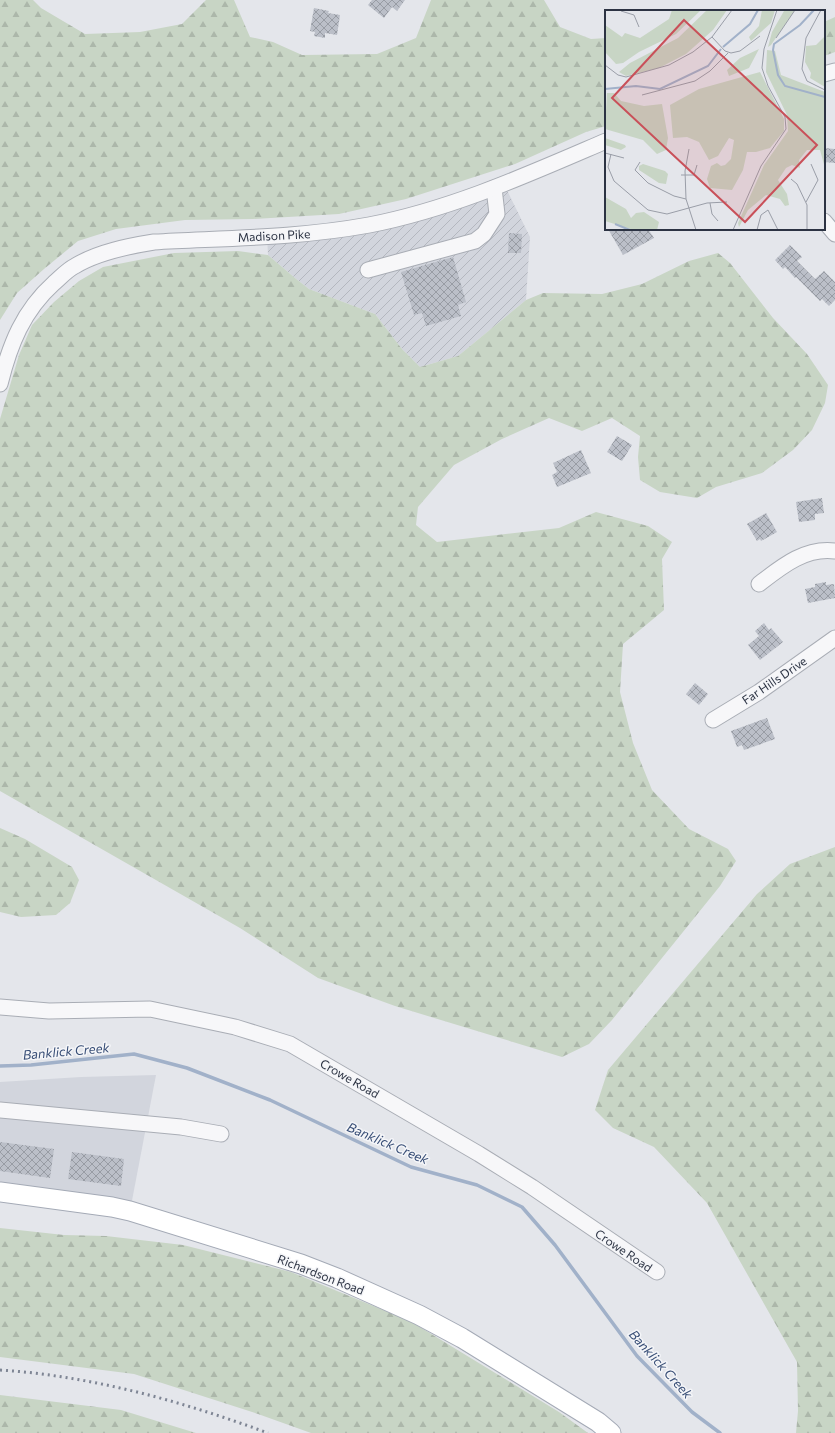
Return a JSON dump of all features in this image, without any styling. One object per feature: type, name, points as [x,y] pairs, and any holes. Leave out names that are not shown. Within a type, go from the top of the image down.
[{"type":"main road","name":"Richardson Road","points":[[0,1192],[112,1207],[130,1211],[302,1264],[419,1315],[462,1338],[598,1422],[611,1433]]},
{"type":"street","points":[[825,74],[835,71]]},
{"type":"street","name":"Madison Pike","points":[[0,384],[7,357],[15,335],[29,310],[45,291],[64,273],[76,265],[109,252],[130,246],[154,242],[312,233],[369,224],[430,210],[494,188],[605,141]]},
{"type":"street","points":[[368,270],[475,242],[484,234],[497,214],[494,188]]},
{"type":"street","points":[[825,222],[835,234]]},
{"type":"street","points":[[759,584],[796,558],[827,550],[835,551]]},
{"type":"street","name":"Far Hills Drive","points":[[712,720],[759,692],[835,638]]},
{"type":"street","name":"Crowe Road","points":[[0,1007],[49,1011],[150,1009],[235,1027],[290,1044],[532,1187],[657,1272]]},
{"type":"street","points":[[0,1110],[181,1127],[221,1134]]},
{"type":"shaded area","points":[[504,184],[530,237],[526,300],[458,356],[420,367],[402,349],[375,314],[309,289],[268,255],[267,236],[311,233]]},
{"type":"shaded area","points":[[156,1075],[130,1211],[0,1192],[0,1082],[81,1077]]},
{"type":"green space","points":[[0,0],[33,0],[41,8],[85,34],[140,32],[182,24],[206,0],[234,0],[250,37],[273,42],[302,55],[377,54],[416,38],[431,0],[544,0],[560,27],[591,39],[605,38],[605,126],[586,132],[515,164],[406,199],[339,214],[253,219],[185,220],[116,229],[78,241],[17,293],[0,320]]},
{"type":"green space","points":[[835,17],[835,52],[825,56],[825,22]]},
{"type":"green space","points":[[238,251],[268,255],[309,289],[375,314],[402,349],[420,367],[458,356],[526,300],[543,293],[602,294],[642,284],[689,261],[718,253],[730,263],[773,318],[807,354],[828,385],[825,403],[812,430],[793,450],[762,473],[716,487],[697,498],[660,492],[640,480],[638,457],[640,436],[612,418],[582,431],[549,418],[502,439],[454,465],[418,507],[416,525],[437,542],[559,528],[596,512],[648,526],[672,542],[662,559],[664,610],[623,644],[620,692],[633,743],[652,790],[689,829],[728,849],[736,861],[720,886],[612,1020],[589,1044],[562,1057],[395,1006],[318,978],[240,928],[0,791],[0,419],[19,355],[32,325],[54,302],[79,281],[103,267],[174,253]]},
{"type":"green space","points":[[0,828],[25,839],[72,867],[79,880],[70,903],[56,915],[21,917],[0,912]]},
{"type":"green space","points":[[835,847],[835,1433],[796,1433],[798,1411],[797,1362],[707,1203],[654,1147],[613,1128],[595,1110],[608,1070],[757,894],[790,864]]},
{"type":"green space","points":[[0,1228],[64,1235],[106,1236],[183,1245],[291,1272],[410,1321],[559,1412],[588,1433],[311,1433],[258,1414],[134,1374],[0,1357]]},
{"type":"green space","points":[[0,1395],[121,1410],[196,1433],[0,1433]]},
{"type":"building","points":[[372,0],[405,0],[397,11],[392,7],[384,18],[368,5]]},
{"type":"building","points":[[314,8],[340,15],[337,35],[325,33],[325,38],[314,36],[315,32],[310,31]]},
{"type":"building","points":[[825,148],[835,149],[835,163],[825,162]]},
{"type":"building","points":[[609,230],[649,230],[654,238],[623,255]]},
{"type":"building","points":[[509,233],[522,234],[521,253],[508,253]]},
{"type":"building","points":[[790,245],[802,257],[797,261],[815,279],[824,271],[835,282],[835,300],[829,306],[822,299],[820,301],[796,277],[795,278],[785,267],[783,269],[775,260]]},
{"type":"building","points":[[453,257],[466,302],[458,305],[461,316],[426,326],[422,313],[414,315],[401,272]]},
{"type":"building","points":[[617,436],[632,445],[622,461],[607,452]]},
{"type":"building","points":[[581,450],[591,473],[557,487],[552,475],[557,472],[553,463]]},
{"type":"building","points":[[822,498],[824,513],[815,514],[815,520],[799,522],[796,502]]},
{"type":"building","points":[[766,513],[777,532],[761,541],[760,539],[757,541],[747,524]]},
{"type":"building","points":[[826,582],[826,585],[834,584],[835,598],[808,603],[805,589],[815,587],[815,584]]},
{"type":"building","points":[[764,623],[769,630],[771,628],[783,642],[760,660],[748,645],[759,636],[755,631]]},
{"type":"building","points":[[695,683],[708,694],[699,705],[686,694]]},
{"type":"building","points":[[767,718],[775,739],[744,750],[742,745],[737,747],[731,731]]},
{"type":"building","points":[[0,1142],[54,1149],[50,1178],[0,1171]]},
{"type":"building","points":[[72,1152],[124,1159],[121,1186],[68,1179]]},
{"type":"waterway","name":"Banklick Creek","points":[[0,1066],[31,1065],[134,1054],[187,1068],[270,1100],[411,1167],[477,1185],[522,1207],[555,1245],[637,1356],[692,1412],[720,1433]]},
{"type":"railway","points":[[0,1370],[34,1373],[102,1384],[202,1410],[268,1433]]}]
